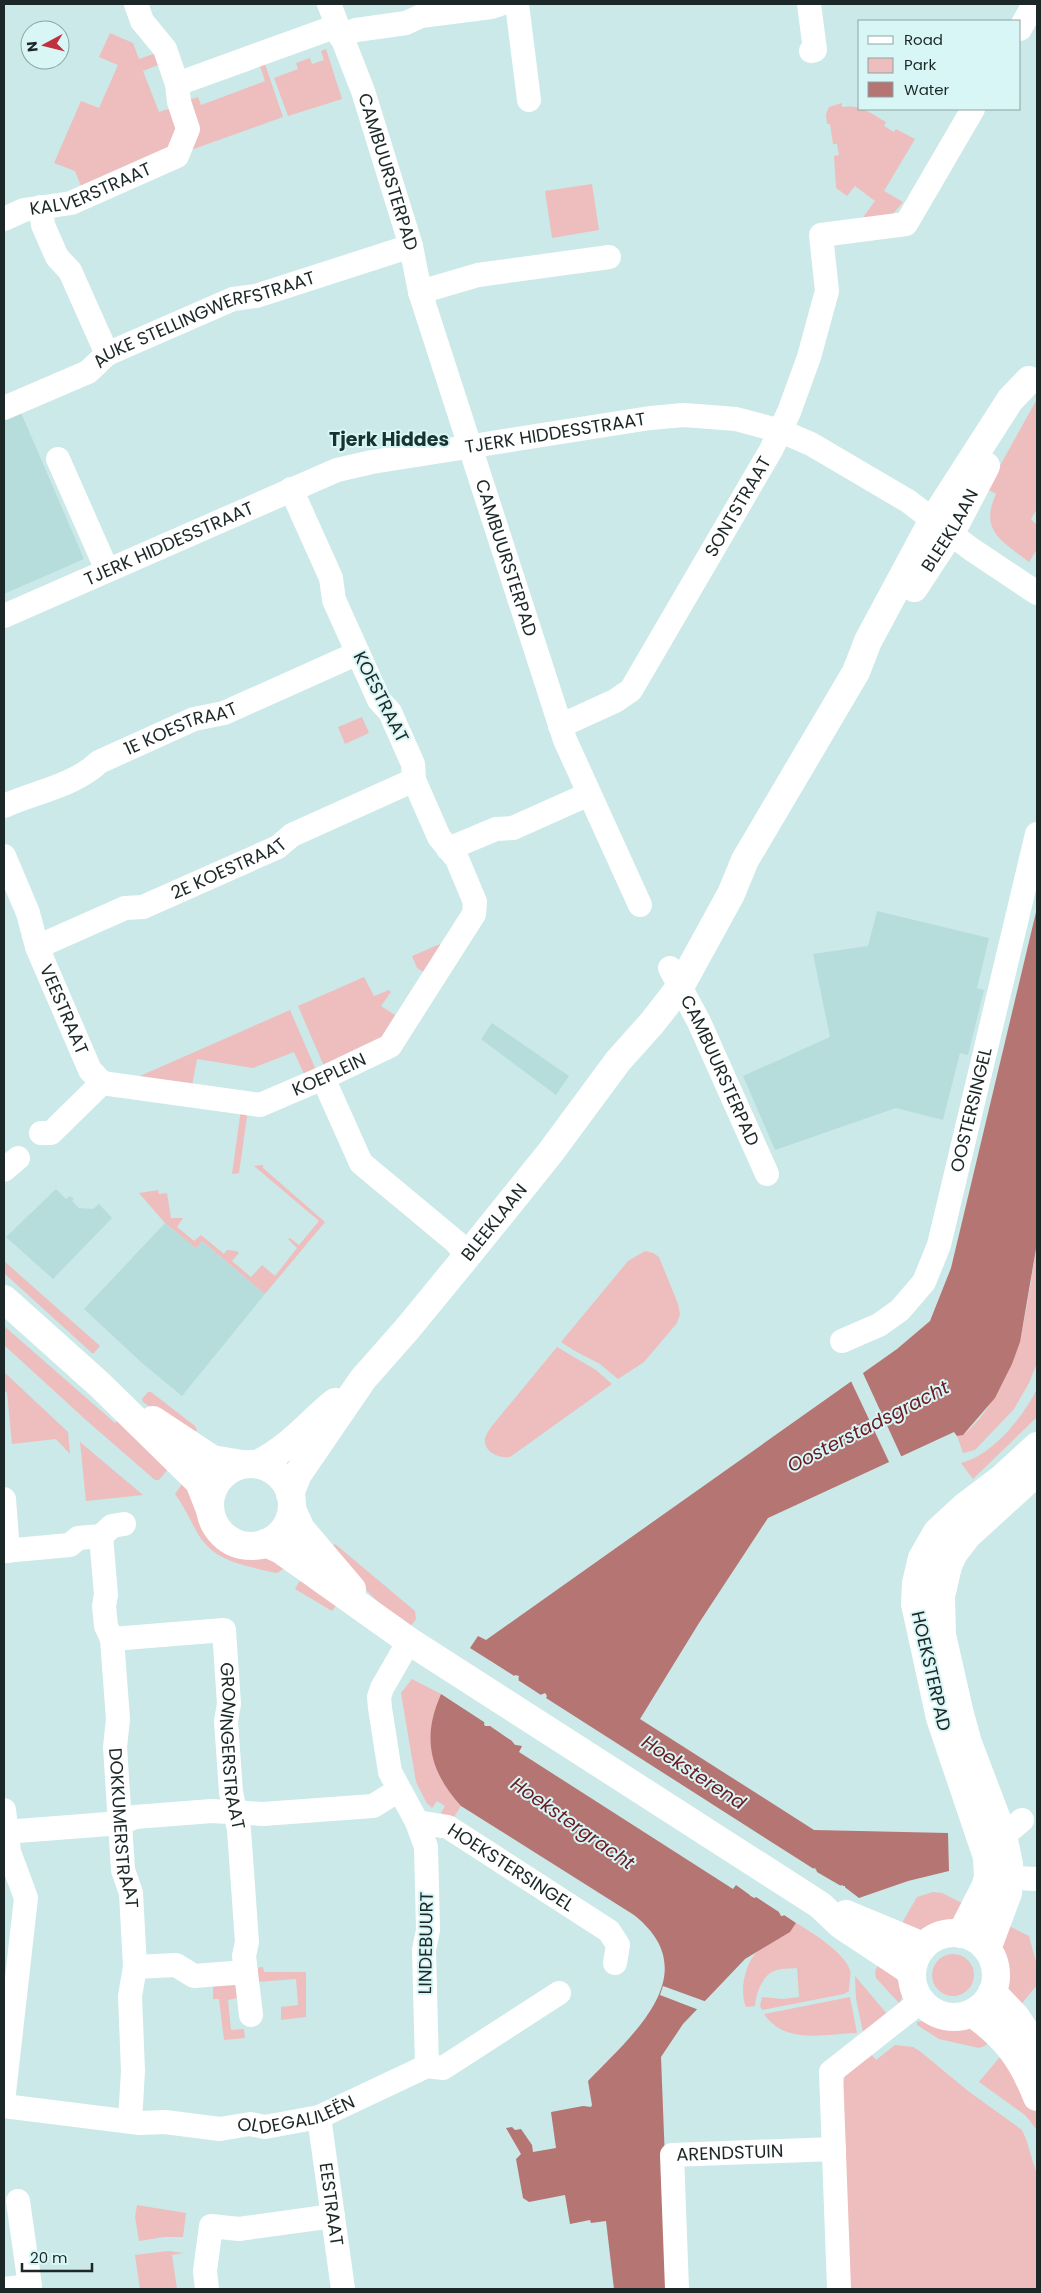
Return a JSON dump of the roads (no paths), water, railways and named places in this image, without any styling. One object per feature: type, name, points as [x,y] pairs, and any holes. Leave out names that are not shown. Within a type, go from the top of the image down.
[{"type":"main road","name":"BLEEKLAAN","points":[[291,1501],[298,1474],[363,1379],[467,1256],[550,1153],[618,1061],[658,1016],[675,977],[731,894],[745,860],[856,672],[868,641],[942,527],[1010,400],[1033,373]]},
{"type":"main road","points":[[4,1299],[100,1385],[199,1482],[214,1524],[223,1536],[236,1544],[251,1546],[266,1543],[278,1536],[287,1524],[291,1501]]},
{"type":"main road","name":"BLEEKLAAN","points":[[249,1464],[274,1456],[290,1443],[314,1418],[363,1379]]},
{"type":"main road","points":[[100,1385],[212,1459],[272,1469],[284,1480],[301,1529],[374,1615]]},
{"type":"main road","name":"HOEKSTERPAD","points":[[1006,1842],[949,1749],[940,1718],[916,1604],[916,1583],[922,1558],[937,1532],[964,1507],[1001,1479],[1037,1446]]},
{"type":"main road","points":[[210,1510],[210,1495],[216,1482],[227,1470],[249,1464]]},
{"type":"main road","name":"HOEKSTERPAD","points":[[1006,1842],[968,1743],[960,1714],[942,1635],[941,1596],[948,1566],[954,1553],[968,1535],[1037,1472]]},
{"type":"main road","points":[[266,1543],[281,1550],[329,1586],[374,1615],[409,1641],[817,1903],[923,1946]]},
{"type":"main road","points":[[961,1934],[977,1905],[1006,1842]]},
{"type":"main road","points":[[987,1950],[1008,1893],[1006,1842]]},
{"type":"main road","points":[[817,1903],[841,1925],[912,1972]]},
{"type":"main road","points":[[961,1934],[975,1940],[987,1950],[994,1963],[996,1978],[992,1992],[984,2005],[972,2013],[958,2017],[944,2016],[931,2011],[921,2001],[915,1992],[912,1972],[915,1960],[923,1946],[940,1936],[961,1934]]},
{"type":"main road","points":[[992,1992],[1021,2024],[1037,2049]]},
{"type":"main road","points":[[972,2013],[1000,2035],[1013,2050],[1026,2070],[1037,2097]]},
{"type":"street","points":[[136,4],[142,20],[165,49],[177,84],[338,31],[406,23],[421,16],[491,7],[500,4]]},
{"type":"street","name":"CAMBUURSTERPAD","points":[[328,4],[363,91],[411,246],[420,292],[560,726],[640,905]]},
{"type":"street","points":[[516,4],[530,100]]},
{"type":"street","points":[[809,4],[815,50],[811,51]]},
{"type":"street","points":[[1021,27],[1034,4]]},
{"type":"street","name":"KALVERSTRAAT","points":[[4,219],[24,210],[71,202],[177,156],[188,128],[179,102],[177,84]]},
{"type":"street","name":"SONTSTRAAT","points":[[560,726],[615,701],[630,690],[727,528],[781,431],[810,357],[827,291],[821,235],[906,224],[972,110]]},
{"type":"street","points":[[41,207],[43,225],[56,257],[70,271],[106,354]]},
{"type":"street","name":"AUKE STELLINGWERFSTRAAT","points":[[4,408],[88,372],[106,354],[233,299],[256,296],[411,246]]},
{"type":"street","points":[[420,292],[478,275],[609,257]]},
{"type":"street","name":"TJERK HIDDESSTRAAT","points":[[4,616],[291,489],[346,468],[469,446],[650,418],[684,415],[736,419],[781,431],[811,444],[850,466],[908,501],[942,527]]},
{"type":"street","points":[[58,459],[107,570]]},
{"type":"street","name":"KOESTRAAT","points":[[291,489],[331,578],[334,600],[379,700],[390,712],[413,764],[414,780],[439,837],[457,859],[474,902]]},
{"type":"street","points":[[942,527],[1037,593]]},
{"type":"street","name":"1E KOESTRAAT","points":[[4,806],[40,793],[89,771],[99,762],[194,719],[224,712],[358,653]]},
{"type":"street","name":"2E KOESTRAAT","points":[[37,947],[126,908],[143,908],[278,847],[292,835],[414,780]]},
{"type":"street","points":[[448,849],[496,828],[513,828],[589,794]]},
{"type":"street","name":"OOSTERSINGEL","points":[[842,1341],[879,1324],[900,1310],[924,1282],[939,1245],[1037,834]]},
{"type":"street","name":"VEESTRAAT","points":[[4,856],[28,913],[37,947],[90,1070],[102,1083]]},
{"type":"street","name":"KOEPLEIN","points":[[102,1083],[260,1105],[390,1046],[474,914],[474,902]]},
{"type":"street","name":"CAMBUURSTERPAD","points":[[675,977],[699,1022],[767,1174]]},
{"type":"street","points":[[322,1078],[361,1164],[456,1242],[467,1256]]},
{"type":"street","points":[[41,1134],[51,1133],[102,1083]]},
{"type":"street","points":[[4,1499],[6,1551],[70,1545],[78,1538],[101,1536],[112,1526],[124,1524]]},
{"type":"street","name":"DOKKUMERSTRAAT","points":[[101,1536],[106,1596],[104,1606],[105,1620],[112,1639],[118,1719],[115,1747],[124,1870],[131,1893],[135,1967],[130,1996],[133,2071],[130,2121]]},
{"type":"street","name":"GRONINGERSTRAAT","points":[[112,1639],[224,1630],[230,1704],[226,1721],[231,1792],[239,1830],[247,1942],[244,1956],[251,2015]]},
{"type":"street","points":[[409,1641],[382,1688],[379,1697],[390,1772],[417,1822]]},
{"type":"street","points":[[4,2093],[26,1898],[12,1883],[5,1821],[121,1823],[135,1817],[212,1812],[262,1814],[373,1806],[399,1790]]},
{"type":"street","name":"HOEKSTERSINGEL","points":[[417,1822],[448,1827],[609,1931],[618,1945],[615,1963]]},
{"type":"street","name":"LINDEBUURT","points":[[417,1822],[426,1847],[428,1930],[424,1950],[427,2066]]},
{"type":"street","points":[[1006,1842],[1037,1879]]},
{"type":"street","points":[[135,1967],[176,1965],[194,1976],[246,1972]]},
{"type":"street","name":"OLDEGALILEËN","points":[[4,2106],[130,2121],[165,2122],[220,2129],[250,2124],[264,2127],[319,2118],[427,2066],[443,2068],[559,1992]]},
{"type":"street","points":[[839,2289],[831,2072],[921,2001]]},
{"type":"street","name":"EESTRAAT","points":[[319,2118],[343,2289]]},
{"type":"street","name":"ARENDSTUIN","points":[[677,2289],[672,2155],[834,2149]]},
{"type":"street","points":[[4,2289],[30,2286],[18,2201]]},
{"type":"street","points":[[207,2289],[205,2272],[211,2226],[239,2229],[333,2216]]},
{"type":"water","points":[[1037,908],[1037,1243],[1020,1342],[1012,1364],[995,1398],[963,1435],[957,1436],[954,1432],[768,1518],[699,1623],[640,1719],[814,1830],[948,1833],[949,1871],[908,1881],[859,1898],[842,1885],[779,1912],[781,1916],[784,1915],[796,1923],[790,1932],[745,1959],[683,2024],[661,2057],[670,2289],[614,2289],[606,2221],[591,2223],[590,2220],[570,2224],[565,2195],[529,2202],[523,2198],[516,2159],[521,2154],[506,2128],[521,2129],[532,2145],[533,2152],[556,2148],[551,2112],[583,2106],[591,2107],[588,2081],[642,2023],[655,2002],[663,1981],[664,1959],[655,1937],[634,1915],[461,1806],[442,1780],[432,1753],[431,1739],[435,1710],[441,1694],[484,1722],[485,1726],[489,1726],[519,1679],[470,1648],[478,1636],[486,1640],[897,1349],[930,1321],[951,1268]],"holes":[[[542,1694],[546,1694],[546,1698],[817,1871],[754,1898],[736,1885],[733,1889],[519,1752],[522,1746],[516,1745],[512,1741]]]},
{"type":"district","name":"Tjerk Hiddes","points":[[389,439]]},
{"type":"water label","name":"Oosterstadsgracht","points":[[868,1426]]},
{"type":"water label","name":"Hoeksterend","points":[[694,1772]]},
{"type":"water label","name":"Hoekstergracht","points":[[573,1823]]}]
